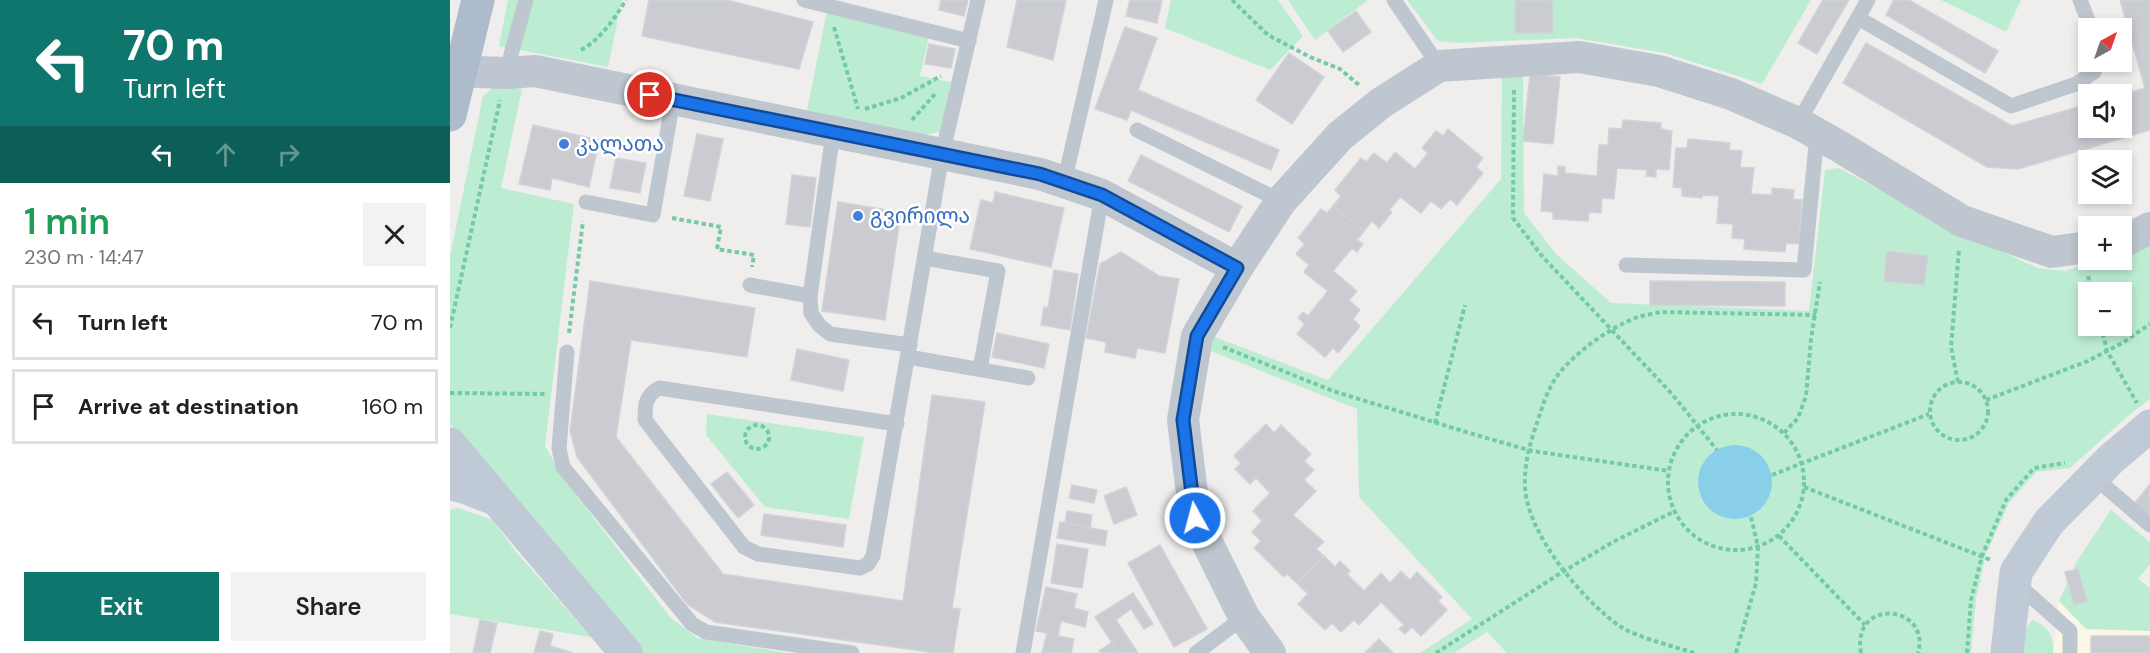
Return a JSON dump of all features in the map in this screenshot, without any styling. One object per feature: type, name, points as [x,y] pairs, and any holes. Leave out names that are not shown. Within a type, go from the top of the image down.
[{"type":"main road","points":[[450,115],[455,72],[478,0]]},
{"type":"street","points":[[1270,653],[1244,618],[1195,518],[1183,420],[1197,336],[1237,268],[1281,201],[1340,136],[1381,103],[1439,66],[1579,57],[1659,71],[1731,94],[1808,128],[1962,221],[2078,259]]},
{"type":"street","points":[[455,72],[535,71],[673,100],[848,126],[886,144],[1040,174],[1102,195],[1237,268]]},
{"type":"street","points":[[2132,237],[2150,228]]},
{"type":"street","points":[[2007,653],[2016,577],[2049,522],[2110,459],[2144,415]]},
{"type":"street","points":[[450,444],[626,653]]},
{"type":"street","points":[[450,484],[499,501]]},
{"type":"lane","points":[[506,73],[526,0]]},
{"type":"lane","points":[[804,0],[969,41]]},
{"type":"lane","points":[[897,424],[658,388],[650,393],[645,403],[645,420],[744,547],[758,554],[860,568],[868,564],[873,556],[897,424],[942,155],[978,0]]},
{"type":"lane","points":[[1064,183],[1106,0]]},
{"type":"lane","points":[[1394,0],[1439,66]]},
{"type":"lane","points":[[1626,265],[1804,270],[1808,128],[1868,0]]},
{"type":"lane","points":[[2080,0],[2087,18]]},
{"type":"lane","points":[[1858,18],[2011,106],[2076,84],[2094,72]]},
{"type":"lane","points":[[586,202],[653,215],[673,100]]},
{"type":"lane","points":[[848,126],[810,296],[812,314],[819,325],[830,334],[1028,378]]},
{"type":"lane","points":[[1137,130],[1281,201]]},
{"type":"lane","points":[[1023,653],[1102,195]]},
{"type":"lane","points":[[925,258],[998,272],[980,369]]},
{"type":"lane","points":[[750,285],[810,296]]},
{"type":"lane","points":[[567,352],[559,448],[563,467],[692,624],[706,632],[759,646],[852,653]]},
{"type":"lane","points":[[2093,476],[2150,525]]},
{"type":"lane","points":[[2016,577],[2070,631],[2070,653]]},
{"type":"lane","points":[[1196,653],[1244,618]]},
{"type":"path","points":[[578,52],[590,45],[609,25],[626,0]]},
{"type":"path","points":[[1232,0],[1268,35],[1310,57],[1340,69],[1381,103]]},
{"type":"path","points":[[828,6],[848,126],[942,75],[964,60]]},
{"type":"path","points":[[1514,62],[1513,218],[1542,256],[1672,394],[1718,450]]},
{"type":"path","points":[[450,328],[506,73]]},
{"type":"path","points":[[886,144],[900,133],[936,93]]},
{"type":"path","points":[[567,352],[586,202]]},
{"type":"path","points":[[653,215],[721,226],[717,249],[754,255],[750,285]]},
{"type":"path","points":[[1958,382],[1951,347],[1962,221]]},
{"type":"path","points":[[1435,423],[1465,305]]},
{"type":"path","points":[[1694,653],[1624,629],[1605,615],[1563,571],[1536,528],[1525,489],[1528,449],[1542,406],[1554,380],[1564,368],[1612,330],[1639,317],[1660,312],[1816,315]]},
{"type":"path","points":[[1986,400],[2088,361],[2150,324]]},
{"type":"path","points":[[1197,336],[1333,392],[1435,423],[1528,449],[1669,471]]},
{"type":"path","points":[[2103,336],[2107,351],[2144,415]]},
{"type":"path","points":[[1784,433],[1798,418],[1806,396],[1811,339]]},
{"type":"path","points":[[1958,382],[1975,387],[1986,400],[1987,420],[1975,436],[1966,440],[1946,438],[1932,424],[1929,414],[1930,404],[1940,388],[1948,384],[1958,382]]},
{"type":"path","points":[[450,393],[563,394]]},
{"type":"path","points":[[1742,414],[1765,420],[1784,433],[1798,452],[1804,474],[1803,497],[1794,519],[1779,536],[1758,547],[1735,550],[1712,546],[1692,534],[1675,511],[1669,494],[1669,471],[1674,453],[1684,437],[1698,425],[1719,415],[1742,414]]},
{"type":"path","points":[[1772,475],[1929,414]]},
{"type":"path","points":[[758,424],[768,431],[769,439],[765,446],[757,449],[749,447],[745,436],[747,429],[758,424]]},
{"type":"path","points":[[1804,488],[1982,556],[2016,577]]},
{"type":"path","points":[[1436,653],[1563,571],[1613,542],[1675,511]]},
{"type":"path","points":[[1736,653],[1756,583],[1758,547],[1751,517]]},
{"type":"path","points":[[1779,536],[1865,625]]},
{"type":"path","points":[[1861,653],[1859,643],[1865,625],[1883,613],[1899,614],[1913,623],[1920,643],[1918,653]]},
{"type":"shaded area","points":[[2059,601],[2086,629],[2150,631],[2150,653],[2053,653]]},
{"type":"green space","points":[[508,0],[622,0],[608,67],[499,46]]},
{"type":"green space","points":[[1171,0],[1278,0],[1303,36],[1270,70],[1165,28]]},
{"type":"green space","points":[[1288,0],[1368,0],[1315,40]]},
{"type":"green space","points":[[1407,0],[1811,0],[1762,84],[1665,53],[1576,38],[1458,43],[1438,41]]},
{"type":"green space","points":[[1941,0],[2021,0],[2006,32]]},
{"type":"green space","points":[[827,11],[929,36],[920,76],[951,82],[940,132],[924,135],[807,110]]},
{"type":"green space","points":[[1502,71],[1523,71],[1524,213],[1556,254],[1611,303],[1809,311],[1825,170],[1839,168],[1963,234],[2038,268],[2065,271],[2078,267],[2078,270],[2132,270],[2132,248],[2150,242],[2150,399],[2070,468],[2036,472],[2009,503],[1986,554],[1976,599],[1971,653],[1507,653],[1487,632],[1454,653],[1420,653],[1472,619],[1359,497],[1357,409],[1208,350],[1212,336],[1328,380],[1501,179]]},
{"type":"green space","points":[[496,85],[522,89],[501,188],[574,204],[545,446],[565,481],[670,617],[697,638],[787,653],[640,653],[450,424],[450,256],[483,96]]},
{"type":"green space","points":[[707,414],[864,437],[849,519],[765,507],[706,435]]},
{"type":"green space","points":[[458,508],[493,520],[516,552],[591,637],[450,614],[450,510]]},
{"type":"green space","points":[[2111,510],[2150,542],[2150,564],[2138,579],[2150,588],[2150,631],[2086,629],[2059,601],[2077,561]]},
{"type":"green space","points":[[2032,620],[2049,632],[2053,653],[2023,653],[2024,631]]},
{"type":"water","points":[[1735,445],[1756,451],[1766,461],[1772,482],[1766,503],[1756,513],[1735,519],[1714,513],[1704,503],[1698,482],[1704,461],[1714,451]]},
{"type":"building","points":[[649,0],[727,0],[813,22],[799,69],[642,36]]},
{"type":"building","points":[[941,0],[968,0],[964,16],[939,10]]},
{"type":"building","points":[[1017,0],[1066,0],[1053,60],[1007,47]]},
{"type":"building","points":[[1130,0],[1162,0],[1157,23],[1126,16]]},
{"type":"building","points":[[1515,0],[1552,0],[1553,33],[1515,33]]},
{"type":"building","points":[[1823,0],[1849,0],[1817,54],[1798,43]]},
{"type":"building","points":[[1894,0],[1909,0],[1998,51],[1985,73],[1886,15]]},
{"type":"building","points":[[2120,0],[2150,0],[2150,130],[2132,135],[2132,92],[2145,88],[2132,42],[2132,18],[2125,18]]},
{"type":"building","points":[[1356,11],[1371,32],[1343,52],[1328,31]]},
{"type":"building","points":[[1125,27],[1157,38],[1138,90],[1279,150],[1271,170],[1131,110],[1127,120],[1095,109]]},
{"type":"building","points":[[1866,43],[2012,126],[2078,107],[2078,138],[2123,138],[2018,169],[1987,167],[1843,83]]},
{"type":"building","points":[[929,44],[955,49],[951,68],[925,64]]},
{"type":"building","points":[[1289,53],[1324,77],[1292,124],[1256,100]]},
{"type":"building","points":[[1530,74],[1560,77],[1553,144],[1523,141]]},
{"type":"building","points":[[1623,120],[1661,123],[1661,129],[1672,131],[1669,170],[1656,169],[1656,177],[1646,176],[1647,170],[1617,168],[1614,199],[1602,198],[1601,213],[1589,212],[1588,221],[1553,219],[1553,212],[1541,211],[1544,174],[1558,176],[1558,166],[1565,167],[1565,173],[1597,176],[1599,145],[1608,145],[1609,128],[1622,129]]},
{"type":"building","points":[[533,125],[599,140],[589,187],[552,178],[550,190],[519,184]]},
{"type":"building","points":[[1448,129],[1483,158],[1476,167],[1483,173],[1457,205],[1450,199],[1441,209],[1431,201],[1421,213],[1400,197],[1389,210],[1392,212],[1379,228],[1372,221],[1364,231],[1333,206],[1341,196],[1335,190],[1361,158],[1366,162],[1374,153],[1387,163],[1395,152],[1415,169],[1428,153],[1422,148],[1436,131],[1443,136]]},
{"type":"building","points":[[697,134],[723,139],[710,201],[684,196]]},
{"type":"building","points":[[1688,139],[1730,143],[1729,150],[1742,151],[1740,167],[1754,168],[1751,194],[1772,195],[1772,188],[1794,190],[1793,199],[1802,200],[1799,244],[1786,243],[1785,252],[1744,249],[1745,239],[1732,238],[1733,224],[1717,223],[1719,196],[1702,195],[1702,198],[1682,196],[1682,188],[1673,187],[1676,148],[1687,148]]},
{"type":"building","points":[[1141,155],[1242,206],[1229,232],[1128,181]]},
{"type":"building","points":[[616,158],[646,163],[640,193],[610,188]]},
{"type":"building","points":[[792,175],[816,178],[810,227],[786,224]]},
{"type":"building","points":[[995,192],[1064,208],[1051,267],[970,249],[981,200],[993,203]]},
{"type":"building","points":[[838,202],[901,212],[885,320],[822,311]]},
{"type":"building","points":[[1333,206],[1364,231],[1357,240],[1363,244],[1357,252],[1352,248],[1333,271],[1357,291],[1349,300],[1360,310],[1353,319],[1360,326],[1338,353],[1333,348],[1325,357],[1297,334],[1305,324],[1298,318],[1303,312],[1308,316],[1328,291],[1304,272],[1309,265],[1296,254],[1305,244],[1298,238],[1321,209],[1327,213]]},
{"type":"building","points":[[1887,251],[1928,256],[1924,285],[1884,281]]},
{"type":"building","points":[[1121,252],[1159,276],[1179,279],[1165,353],[1137,348],[1135,358],[1105,352],[1106,342],[1086,338],[1100,264]]},
{"type":"building","points":[[1054,270],[1078,274],[1070,330],[1041,325],[1044,307],[1048,308]]},
{"type":"building","points":[[590,281],[755,308],[747,357],[631,340],[616,437],[723,574],[903,601],[932,395],[985,402],[952,608],[960,609],[953,653],[936,653],[715,622],[687,604],[577,457],[570,431]]},
{"type":"building","points":[[1650,281],[1785,282],[1785,306],[1650,305]]},
{"type":"building","points":[[997,333],[1049,344],[1044,368],[992,357]]},
{"type":"building","points":[[797,349],[849,360],[843,391],[791,380]]},
{"type":"building","points":[[1266,424],[1274,433],[1281,425],[1311,454],[1304,461],[1314,470],[1304,480],[1316,491],[1293,515],[1324,542],[1316,549],[1324,556],[1297,583],[1287,574],[1284,577],[1254,548],[1261,541],[1252,532],[1262,521],[1253,511],[1270,493],[1256,478],[1250,484],[1235,469],[1241,463],[1234,456]]},
{"type":"building","points":[[727,472],[754,505],[738,518],[711,484]]},
{"type":"building","points":[[2150,484],[2150,515],[2135,503]]},
{"type":"building","points":[[1072,485],[1097,490],[1094,503],[1069,498]]},
{"type":"building","points":[[1126,487],[1137,515],[1114,524],[1104,496]]},
{"type":"building","points":[[1067,511],[1092,515],[1090,528],[1065,523]]},
{"type":"building","points":[[764,514],[846,525],[843,547],[761,535]]},
{"type":"building","points":[[1060,522],[1107,531],[1105,546],[1057,538]]},
{"type":"building","points":[[1057,544],[1088,549],[1082,588],[1051,583]]},
{"type":"building","points":[[1160,545],[1207,629],[1174,647],[1128,563]]},
{"type":"building","points":[[1324,556],[1335,567],[1340,561],[1350,571],[1347,574],[1364,591],[1381,573],[1390,583],[1401,571],[1410,580],[1417,572],[1442,597],[1438,601],[1447,610],[1421,636],[1412,627],[1405,634],[1399,629],[1404,625],[1381,602],[1359,625],[1354,620],[1341,632],[1332,623],[1325,630],[1298,604],[1308,594],[1297,583]]},
{"type":"building","points":[[2078,569],[2087,601],[2074,605],[2065,572]]},
{"type":"building","points":[[1046,587],[1077,594],[1074,608],[1088,612],[1085,627],[1061,621],[1058,636],[1074,639],[1071,653],[1042,653],[1047,633],[1036,631]]},
{"type":"building","points":[[1133,593],[1153,624],[1144,629],[1131,609],[1116,620],[1138,653],[1119,653],[1095,617]]},
{"type":"building","points":[[480,620],[497,623],[490,653],[473,653]]},
{"type":"building","points":[[540,631],[553,634],[550,646],[573,653],[534,653]]},
{"type":"building","points":[[2091,636],[2150,636],[2150,653],[2091,653]]},
{"type":"building","points":[[1379,639],[1393,653],[1365,653]]},
{"type":"building","points":[[1112,642],[1119,653],[1099,651]]},
{"type":"place","name":"კალათა","points":[[564,144]]},
{"type":"place","name":"გვირილა","points":[[858,216]]},
{"type":"route","points":[[650,95],[1040,174],[1102,195],[1237,268],[1197,336],[1183,420],[1195,518]]}]
